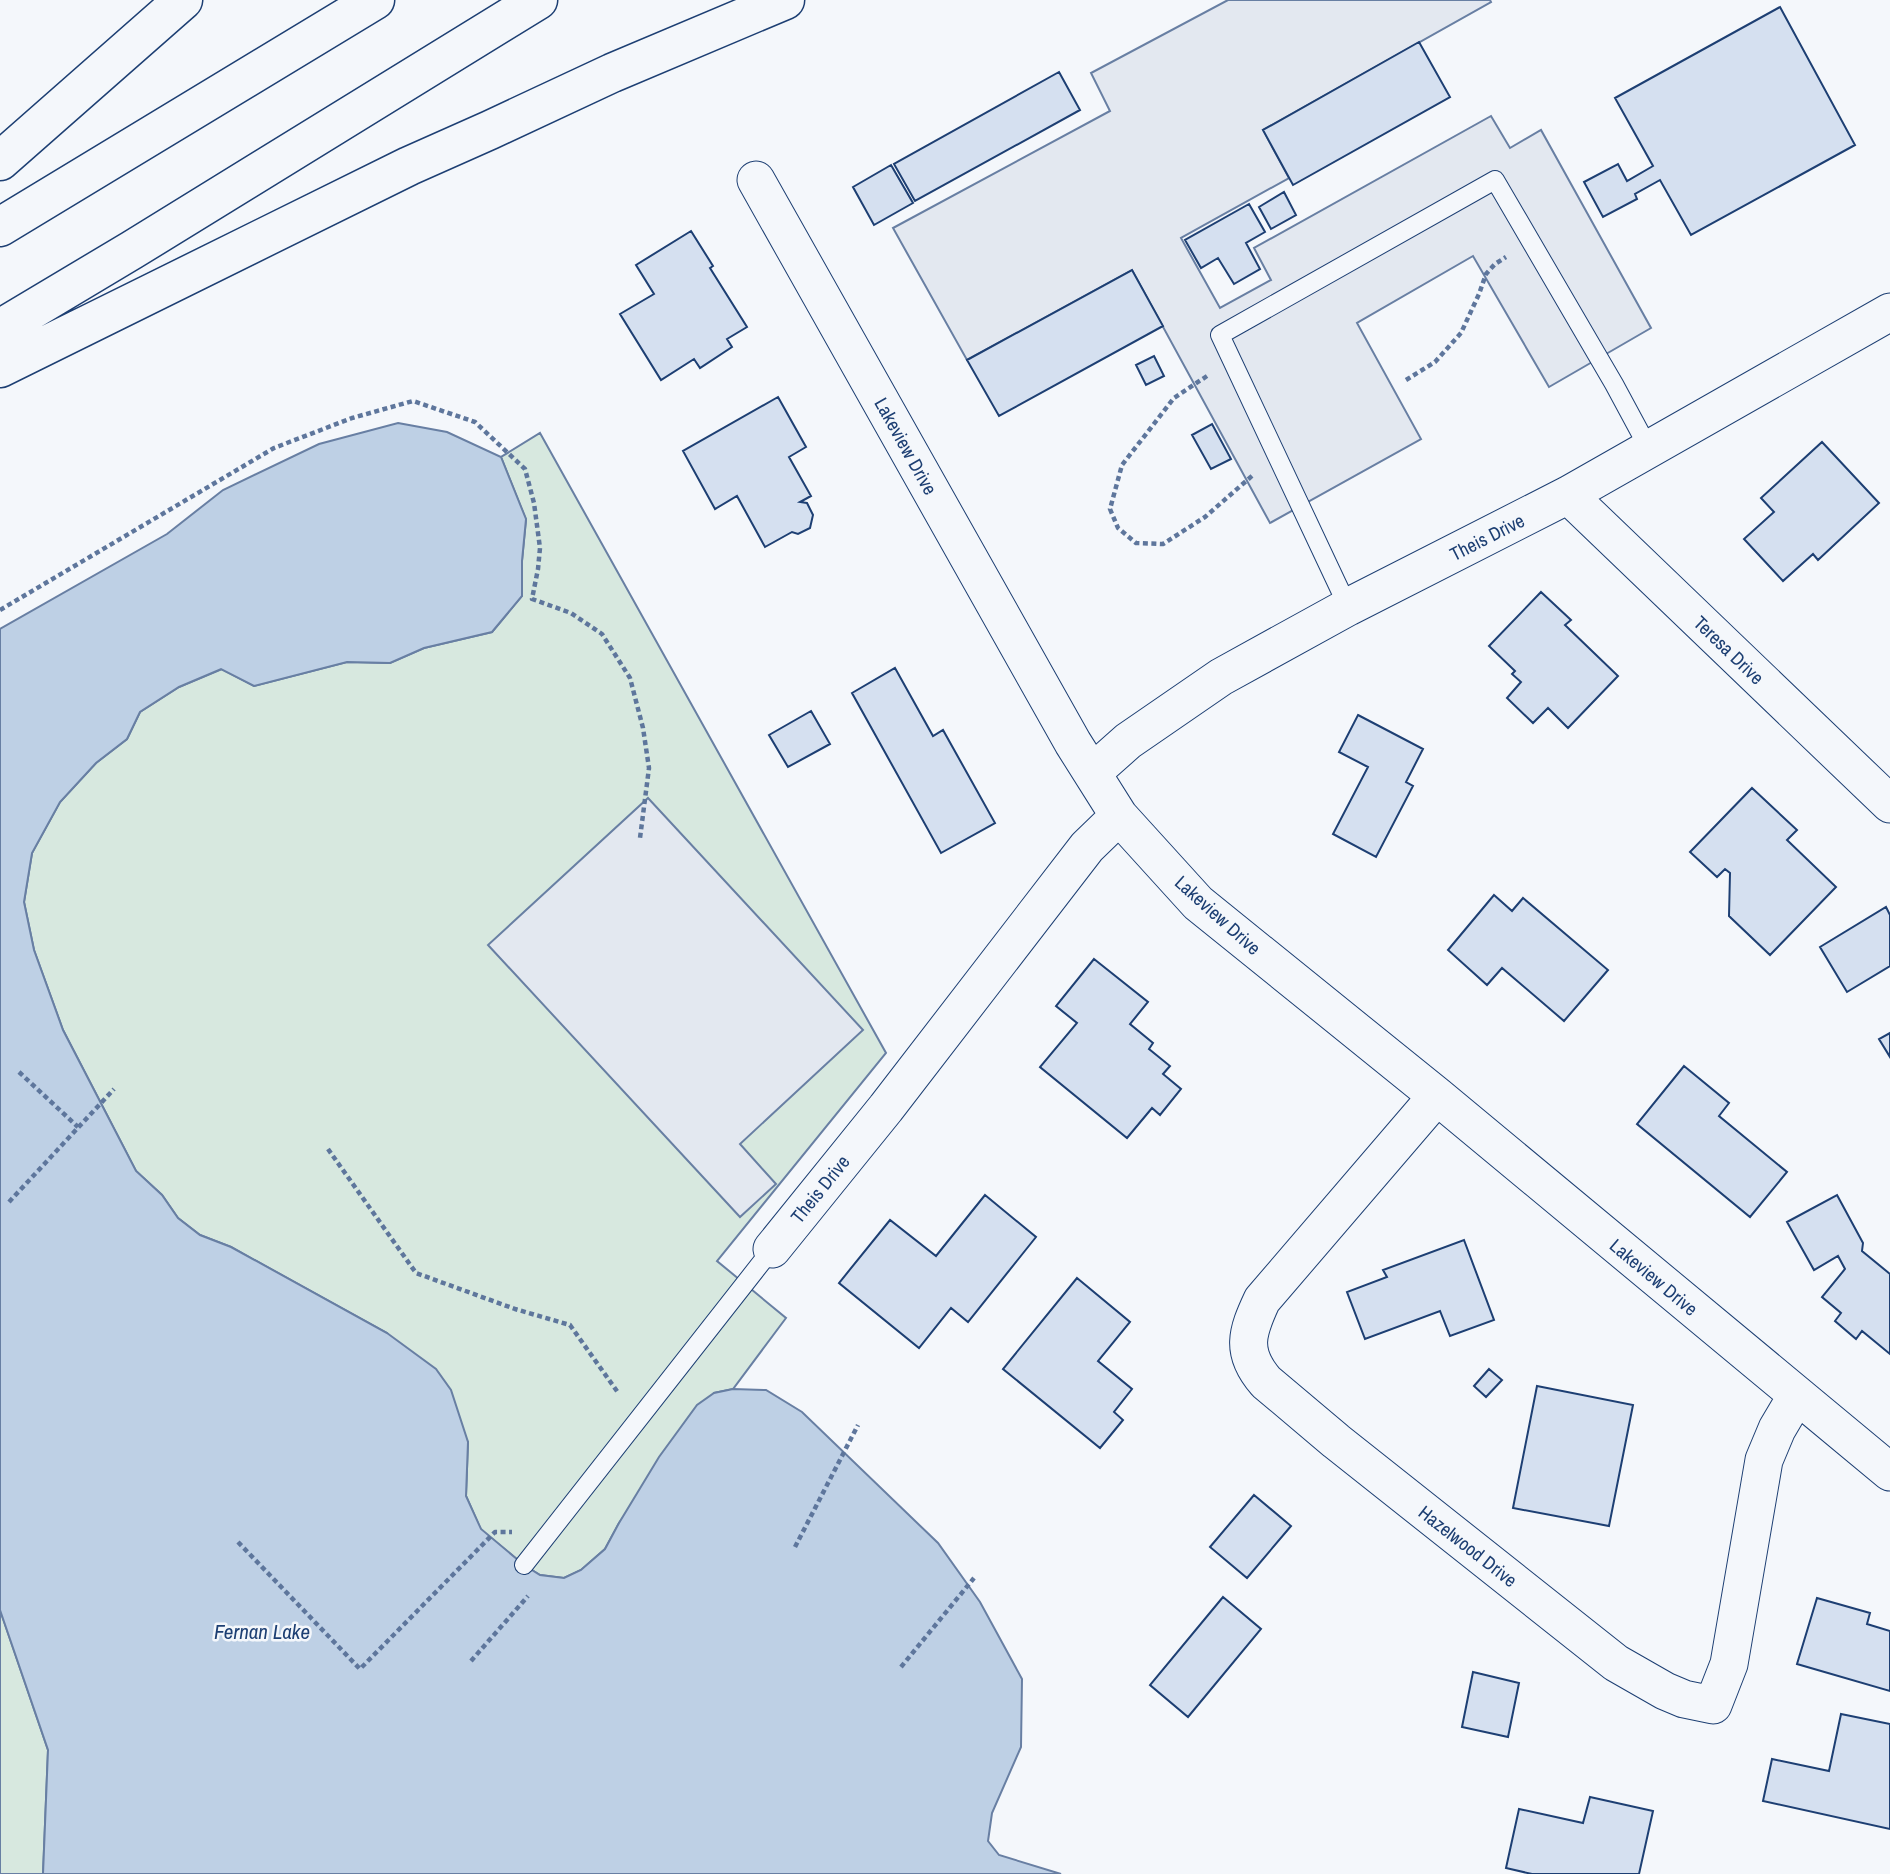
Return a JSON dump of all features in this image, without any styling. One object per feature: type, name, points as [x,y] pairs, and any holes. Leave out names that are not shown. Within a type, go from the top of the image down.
[{"type":"highway","points":[[0,161],[183,0]]},
{"type":"highway","points":[[0,227],[375,0]]},
{"type":"highway","points":[[0,329],[538,0]]},
{"type":"highway","points":[[0,368],[409,166],[612,73],[785,0]]},
{"type":"street","name":"Lakeview Drive","points":[[756,180],[1073,743],[1119,816],[1198,903],[1437,1096],[1890,1472]]},
{"type":"street","name":"Theis Drive","points":[[1092,773],[1128,741],[1221,677],[1348,607],[1569,495],[1890,312]]},
{"type":"street","name":"Teresa Drive","points":[[1569,495],[1890,804]]},
{"type":"street","name":"Theis Drive","points":[[772,1249],[886,1108],[1087,847],[1119,816]]},
{"type":"street","name":"Hazelwood Drive","points":[[1437,1096],[1262,1300],[1251,1324],[1249,1351],[1257,1372],[1336,1441],[1616,1663],[1665,1691],[1684,1699],[1713,1705],[1729,1664],[1764,1460],[1777,1429],[1797,1395]]},
{"type":"lane","points":[[1348,607],[1220,335],[1495,180],[1649,449]]},
{"type":"lane","name":"Theis Drive","points":[[524,1565],[772,1249]]},
{"type":"path","points":[[1406,380],[1435,362],[1461,333],[1486,274],[1494,264],[1531,242]]},
{"type":"path","points":[[1231,360],[1174,398],[1122,466],[1110,509],[1118,528],[1136,543],[1163,544],[1205,517],[1276,455]]},
{"type":"path","points":[[0,610],[274,448],[352,418],[413,401],[475,422],[525,469],[534,503],[540,548],[532,599],[571,613],[601,634],[630,678],[643,728],[649,768],[640,838]]},
{"type":"path","points":[[19,1072],[78,1127]]},
{"type":"path","points":[[9,1202],[114,1089]]},
{"type":"path","points":[[328,1149],[416,1273],[515,1309],[570,1325],[638,1421]]},
{"type":"path","points":[[795,1547],[858,1425]]},
{"type":"path","points":[[238,1542],[360,1670],[495,1532]]},
{"type":"path","points":[[901,1667],[974,1578]]},
{"type":"path","points":[[471,1661],[531,1592]]},
{"type":"shaded area","points":[[1228,0],[1491,2],[1263,130],[1289,178],[1181,238],[1220,308],[1271,280],[1254,248],[1491,116],[1510,148],[1541,130],[1651,328],[1549,387],[1473,256],[1357,323],[1421,439],[1270,523],[1132,270],[967,360],[893,228],[1110,111],[1091,73]]},
{"type":"shaded area","points":[[540,433],[886,1053],[717,1261],[786,1318],[733,1389],[714,1393],[619,1523],[605,1549],[581,1570],[564,1578],[540,1575],[481,1530],[466,1496],[468,1442],[387,1333],[231,1247],[200,1235],[178,1218],[162,1195],[136,1171],[63,1030],[34,950],[24,902],[32,853],[60,802],[96,763],[127,739],[140,712],[179,687],[222,669],[254,686],[347,662],[390,663],[424,648],[492,632],[522,596],[526,520],[501,457]]},
{"type":"shaded area","points":[[648,798],[863,1030],[740,1144],[776,1184],[740,1217],[488,945]]},
{"type":"shaded area","points":[[0,1610],[48,1750],[43,1874],[0,1874]]},
{"type":"water","name":"Fernan Lake","points":[[398,423],[447,432],[501,457],[526,519],[522,596],[492,632],[424,648],[390,663],[347,662],[254,686],[221,669],[179,687],[140,712],[127,739],[96,763],[60,802],[32,853],[24,902],[34,950],[63,1030],[136,1171],[162,1195],[178,1218],[200,1235],[231,1247],[387,1333],[436,1369],[451,1390],[468,1442],[466,1496],[481,1529],[540,1575],[564,1578],[581,1570],[605,1549],[659,1457],[697,1405],[714,1393],[733,1389],[766,1390],[802,1412],[938,1543],[980,1602],[1022,1679],[1021,1747],[992,1813],[988,1841],[999,1855],[1061,1874],[43,1874],[48,1750],[0,1610],[0,629],[167,534],[223,490],[319,444]]},
{"type":"building","points":[[1780,7],[1855,145],[1691,235],[1660,180],[1635,194],[1637,199],[1603,217],[1584,182],[1618,164],[1627,181],[1653,166],[1615,98]]},
{"type":"building","points":[[1419,42],[1450,97],[1293,185],[1263,130]]},
{"type":"building","points":[[1059,72],[1080,110],[915,201],[894,164]]},
{"type":"building","points":[[891,165],[913,203],[874,225],[853,187]]},
{"type":"building","points":[[1284,192],[1296,215],[1271,229],[1259,207]]},
{"type":"building","points":[[1249,204],[1265,232],[1246,243],[1260,269],[1234,284],[1218,258],[1201,268],[1185,240]]},
{"type":"building","points":[[691,231],[713,266],[710,268],[747,327],[727,339],[732,347],[700,368],[694,359],[661,380],[620,314],[654,294],[636,265]]},
{"type":"building","points":[[1132,270],[1163,326],[999,416],[967,360]]},
{"type":"building","points":[[1154,356],[1164,376],[1146,385],[1136,365]]},
{"type":"building","points":[[778,397],[806,447],[789,457],[811,496],[800,502],[807,503],[813,515],[810,528],[798,534],[792,532],[765,547],[737,496],[715,509],[683,451]]},
{"type":"building","points":[[1212,424],[1231,459],[1211,469],[1192,435]]},
{"type":"building","points":[[1822,442],[1879,503],[1818,560],[1813,554],[1783,581],[1744,539],[1774,512],[1761,498]]},
{"type":"building","points":[[1541,592],[1571,620],[1565,625],[1618,676],[1568,728],[1548,708],[1533,723],[1507,698],[1521,682],[1512,674],[1515,671],[1489,646]]},
{"type":"building","points":[[895,668],[933,736],[943,730],[995,823],[941,853],[852,693]]},
{"type":"building","points":[[811,711],[830,744],[788,767],[769,735]]},
{"type":"building","points":[[1358,715],[1423,749],[1406,782],[1413,786],[1376,857],[1333,834],[1368,767],[1339,752]]},
{"type":"building","points":[[1752,788],[1797,830],[1787,840],[1836,887],[1770,955],[1729,916],[1730,873],[1725,869],[1717,877],[1690,852]]},
{"type":"building","points":[[1494,895],[1512,911],[1523,898],[1608,970],[1564,1021],[1502,968],[1487,985],[1448,950]]},
{"type":"building","points":[[1886,907],[1890,915],[1890,966],[1847,992],[1820,947]]},
{"type":"building","points":[[1094,959],[1148,1002],[1130,1024],[1153,1043],[1149,1049],[1170,1066],[1163,1074],[1181,1089],[1160,1115],[1152,1108],[1127,1138],[1040,1067],[1077,1023],[1056,1006]]},
{"type":"building","points":[[1890,1033],[1890,1057],[1879,1039]]},
{"type":"building","points":[[1684,1066],[1729,1103],[1719,1116],[1787,1172],[1750,1217],[1637,1124]]},
{"type":"building","points":[[985,1195],[1036,1237],[968,1322],[951,1308],[919,1348],[839,1283],[890,1220],[936,1256]]},
{"type":"building","points":[[1837,1195],[1863,1243],[1862,1251],[1890,1274],[1890,1354],[1862,1331],[1856,1339],[1835,1321],[1841,1313],[1822,1297],[1845,1269],[1838,1256],[1814,1270],[1787,1222]]},
{"type":"building","points":[[1464,1240],[1494,1320],[1450,1336],[1440,1311],[1365,1339],[1347,1292],[1387,1277],[1383,1270]]},
{"type":"building","points":[[1077,1278],[1130,1322],[1098,1361],[1132,1389],[1114,1412],[1123,1420],[1100,1448],[1003,1369]]},
{"type":"building","points":[[1489,1369],[1502,1380],[1486,1397],[1474,1386]]},
{"type":"building","points":[[1537,1386],[1633,1405],[1609,1526],[1513,1508]]},
{"type":"building","points":[[1254,1495],[1291,1526],[1247,1578],[1210,1547]]},
{"type":"building","points":[[1223,1597],[1261,1629],[1188,1717],[1150,1685]]},
{"type":"building","points":[[1817,1598],[1870,1613],[1867,1624],[1890,1631],[1890,1691],[1797,1664]]},
{"type":"building","points":[[1473,1672],[1519,1683],[1508,1737],[1462,1727]]},
{"type":"building","points":[[1841,1714],[1890,1724],[1890,1829],[1763,1801],[1772,1759],[1829,1771]]},
{"type":"building","points":[[1590,1797],[1653,1811],[1639,1874],[1532,1874],[1506,1868],[1519,1809],[1583,1823]]}]
